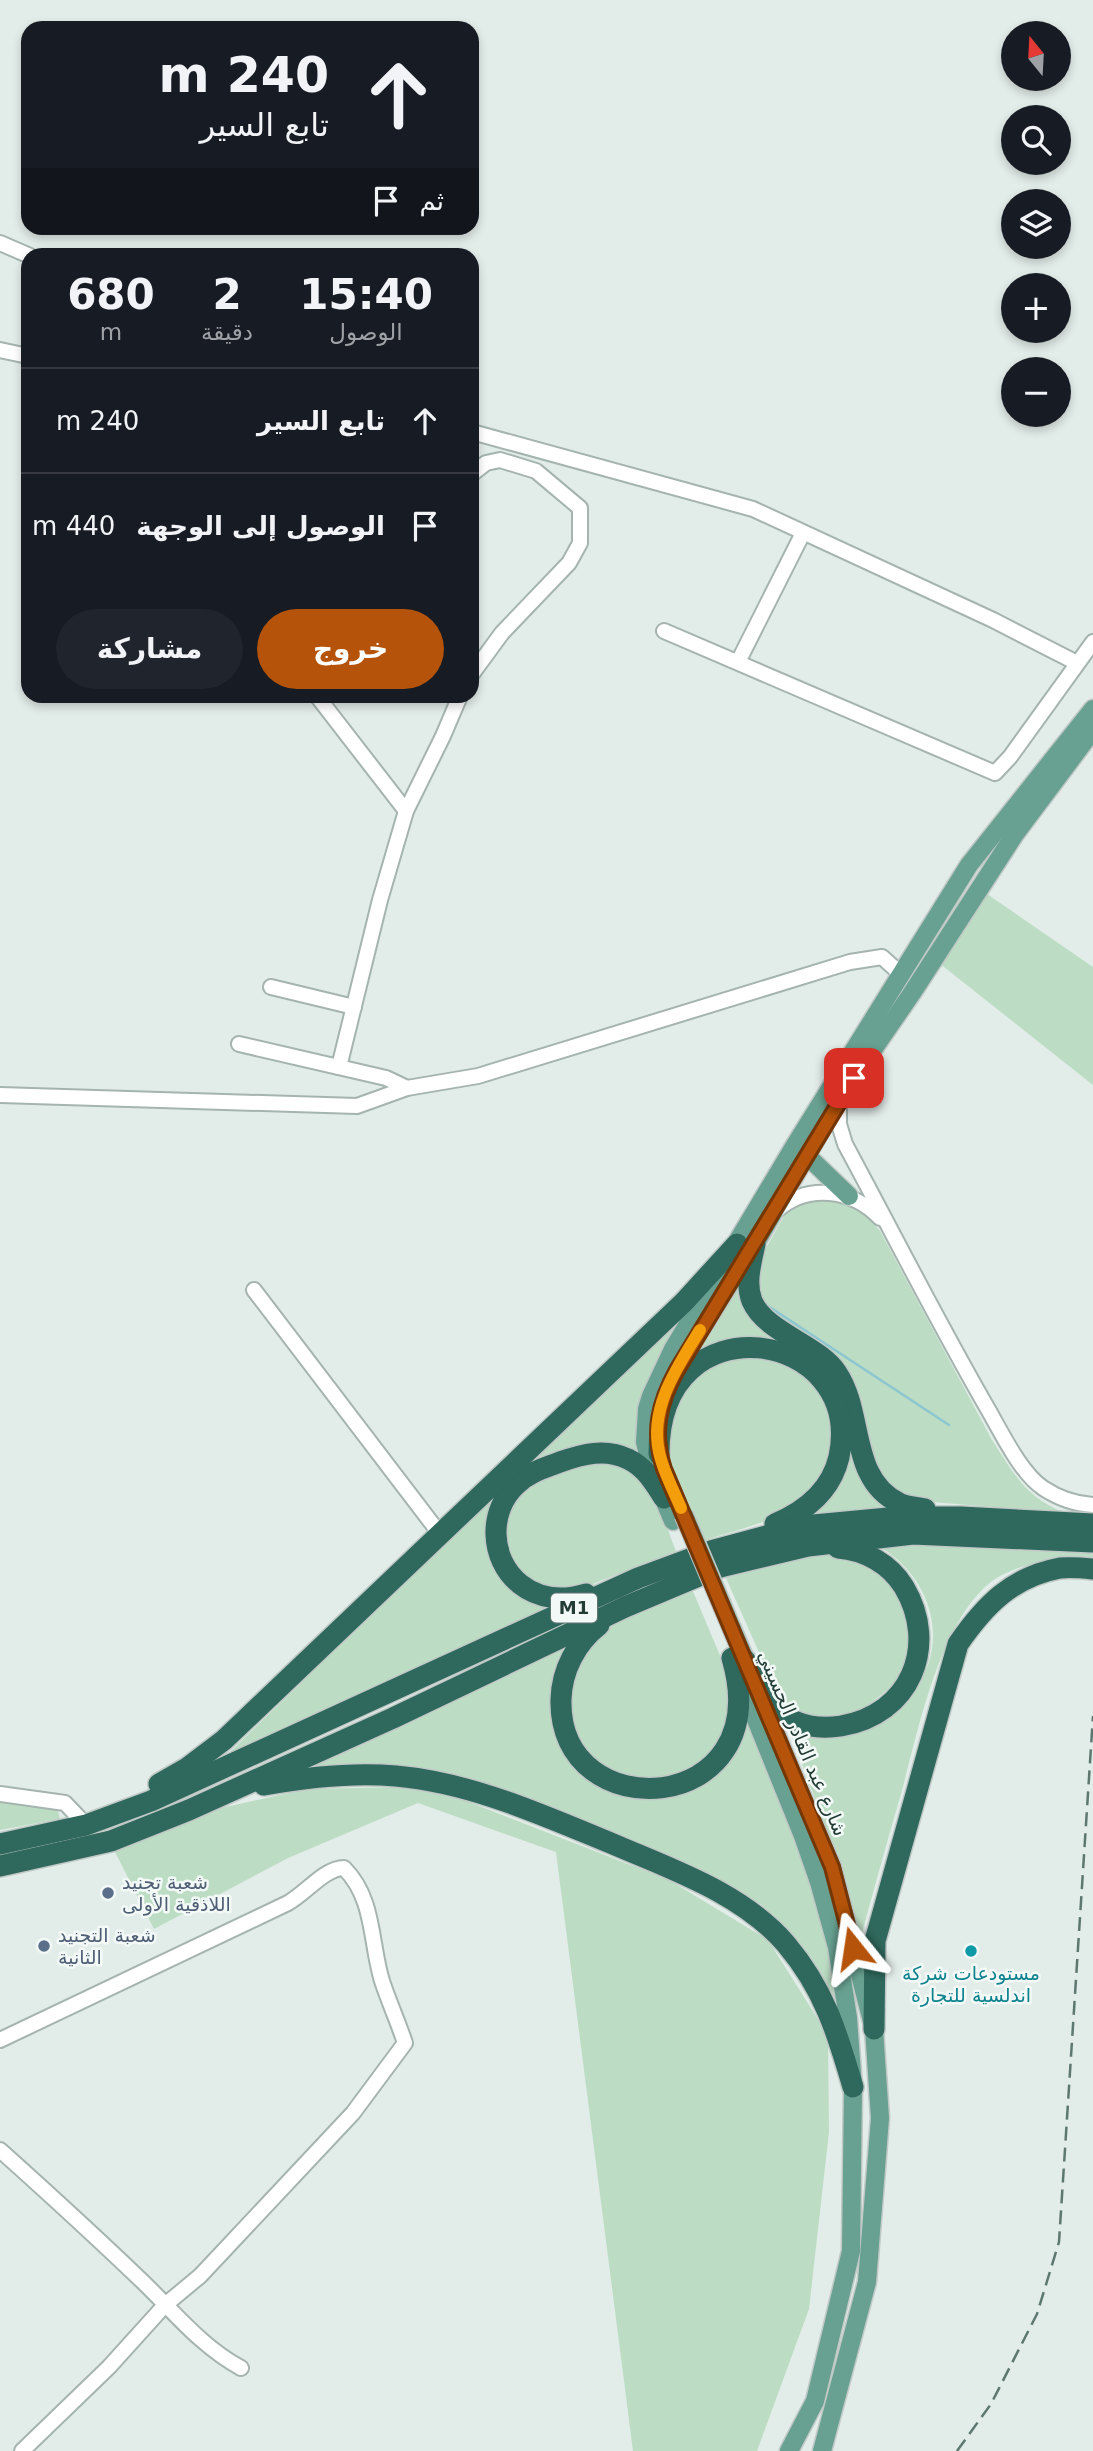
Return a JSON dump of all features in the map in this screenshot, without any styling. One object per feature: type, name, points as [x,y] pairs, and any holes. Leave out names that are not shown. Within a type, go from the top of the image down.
[{"type":"highway","points":[[746,1244],[749,1292],[754,1305],[765,1319],[836,1370],[848,1392],[866,1469],[879,1488],[899,1503],[961,1517]]},
{"type":"highway","points":[[86,1825],[187,1768],[224,1740],[746,1244]]},
{"type":"highway","points":[[659,1454],[664,1410],[677,1385],[697,1364],[722,1351],[756,1347],[790,1355],[813,1371],[830,1393],[836,1406],[841,1433],[838,1461],[826,1487],[807,1507],[795,1515],[711,1551]]},
{"type":"highway","points":[[638,1578],[569,1598],[537,1594],[519,1583],[505,1566],[497,1547],[497,1516],[505,1497],[527,1476],[588,1453],[608,1453],[628,1459],[652,1478],[664,1498]]},
{"type":"highway","name":"M1","points":[[0,1844],[86,1825],[151,1801],[638,1578],[711,1551],[803,1526],[899,1517],[961,1517],[1093,1524]]},
{"type":"highway","name":"M1","points":[[0,1866],[111,1841],[189,1810],[393,1718],[625,1607],[720,1567],[808,1546],[913,1534],[1093,1542]]},
{"type":"highway","points":[[738,1659],[771,1706],[795,1722],[811,1727],[850,1725],[869,1718],[887,1709],[908,1681],[916,1666],[920,1629],[917,1614],[900,1580],[886,1566],[855,1549],[808,1546]]},
{"type":"highway","points":[[874,2029],[875,1941],[958,1643],[976,1617],[998,1595],[1027,1579],[1061,1568],[1093,1569]]},
{"type":"highway","points":[[625,1607],[585,1638],[569,1663],[561,1691],[562,1717],[573,1746],[590,1767],[612,1782],[638,1789],[665,1789],[691,1780],[715,1762],[732,1738],[739,1709],[738,1659]]},
{"type":"highway","points":[[189,1810],[261,1786],[327,1776],[362,1774],[442,1783],[522,1806],[683,1874],[720,1893],[768,1926],[799,1961],[821,1996],[835,2025],[853,2087]]},
{"type":"main road","points":[[679,1518],[659,1454],[657,1424],[668,1385],[746,1244],[969,864],[1093,709]]},
{"type":"main road","points":[[679,1518],[664,1498],[645,1442],[647,1409],[657,1380],[673,1349],[746,1244],[772,1215],[801,1151],[912,993],[1015,834],[1093,730]]},
{"type":"main road","points":[[801,1151],[849,1196]]},
{"type":"main road","name":"شارع عبد القادر الحسيني","points":[[679,1518],[738,1659],[819,1882],[837,1947],[848,2018],[853,2087],[851,2251],[815,2401],[789,2451]]},
{"type":"main road","name":"شارع عبد القادر الحسيني","points":[[738,1659],[832,1867],[874,2029],[880,2118],[867,2282],[822,2451]]},
{"type":"street","points":[[0,243],[21,252]]},
{"type":"street","points":[[0,350],[21,354]]},
{"type":"street","points":[[479,434],[753,509],[993,620],[1077,663]]},
{"type":"street","points":[[479,468],[486,463],[500,460],[543,475],[580,508],[580,543],[569,563],[502,633],[479,664]]},
{"type":"street","points":[[738,662],[803,533]]},
{"type":"street","points":[[664,631],[995,773],[1010,757],[1093,642]]},
{"type":"street","points":[[322,703],[406,811]]},
{"type":"street","points":[[339,1067],[380,900],[406,811],[457,703]]},
{"type":"street","points":[[0,1095],[357,1106],[407,1088],[478,1076],[850,962],[881,957],[902,975]]},
{"type":"street","points":[[271,987],[354,1007]]},
{"type":"street","points":[[239,1044],[386,1078],[407,1088]]},
{"type":"street","points":[[839,1099],[839,1124],[845,1144],[972,1382],[1028,1473],[1043,1488],[1062,1498],[1077,1504],[1093,1505]]},
{"type":"street","points":[[772,1215],[785,1204],[817,1192],[849,1196],[869,1207],[891,1229]]},
{"type":"street","points":[[254,1290],[440,1534]]},
{"type":"street","points":[[0,1794],[65,1802],[86,1825]]},
{"type":"street","points":[[0,2040],[288,1903],[303,1895],[326,1872],[334,1868],[344,1868],[361,1890],[368,1910],[382,1979],[405,2043],[353,2113],[200,2276],[165,2305],[109,2367],[22,2451]]},
{"type":"street","points":[[0,2150],[118,2258],[190,2329],[241,2368]]},
{"type":"green space","points":[[987,894],[1093,967],[1093,1085],[939,963]]},
{"type":"green space","points":[[814,1198],[852,1205],[865,1214],[880,1231],[1007,1464],[1030,1492],[1065,1513],[932,1502],[899,1496],[881,1484],[756,1292],[757,1264],[788,1209]]},
{"type":"green space","points":[[743,1278],[744,1299],[753,1318],[834,1374],[844,1395],[861,1474],[885,1504],[897,1508],[814,1515],[838,1486],[847,1459],[848,1431],[842,1403],[836,1391],[826,1376],[802,1357],[776,1343],[745,1341],[726,1344],[691,1358]]},
{"type":"green space","points":[[685,1313],[656,1363],[643,1399],[638,1436],[640,1456],[526,1465]]},
{"type":"green space","points":[[748,1355],[790,1366],[808,1377],[826,1403],[831,1419],[832,1453],[821,1482],[789,1509],[761,1523],[703,1541],[672,1464],[669,1448],[671,1416],[677,1404],[706,1370],[719,1362]]},
{"type":"green space","points":[[599,1461],[627,1468],[639,1476],[653,1495],[676,1551],[585,1587],[565,1591],[543,1587],[521,1573],[508,1553],[505,1519],[523,1488],[561,1471]]},
{"type":"green space","points":[[502,1488],[496,1563],[561,1606],[226,1756]]},
{"type":"green space","points":[[943,1544],[1093,1553],[1093,1560],[1042,1562],[1006,1573],[995,1579],[976,1597],[959,1620],[934,1677],[924,1709],[858,1947],[834,1850],[789,1729],[897,1710],[926,1671],[933,1630],[925,1597],[917,1582],[907,1569],[880,1547]]},
{"type":"green space","points":[[814,1554],[852,1556],[871,1563],[900,1593],[915,1649],[898,1681],[867,1706],[841,1718],[810,1719],[782,1704],[726,1578]]},
{"type":"green space","points":[[692,1589],[724,1665],[730,1707],[723,1737],[698,1768],[645,1784],[602,1770],[573,1734],[569,1685],[582,1654],[604,1631],[629,1616]]},
{"type":"green space","points":[[571,1644],[554,1694],[554,1726],[569,1760],[581,1773],[610,1791],[645,1799],[673,1796],[695,1788],[706,1778],[746,1715],[812,1887],[831,1950],[839,2012],[801,1947],[762,1905],[710,1875],[514,1793],[434,1770],[373,1767],[280,1774],[535,1663]]},
{"type":"green space","points":[[403,1787],[461,1799],[669,1880],[768,1940],[828,2035],[829,2132],[809,2309],[757,2451],[633,2451],[556,1852],[418,1803],[288,1858],[154,1929],[113,1848],[216,1809],[307,1789]]},
{"type":"green space","points":[[0,1801],[57,1808],[60,1819],[0,1830]]},
{"type":"waterway","points":[[765,1304],[949,1425]]},
{"type":"railway","points":[[957,2451],[991,2404],[1037,2314],[1059,2242],[1093,1716]]},
{"type":"slow traffic","points":[[681,1508],[659,1454],[657,1424],[668,1385],[700,1330]]},
{"type":"place","name":"شعبة تجنيد اللاذقية الأولى","points":[[108,1893]]},
{"type":"place","name":"شعبة التجنيد الثانية","points":[[44,1946]]},
{"type":"place","name":"مستودعات شركة اندلسية للتجارة","points":[[971,1951]]},
{"type":"route","points":[[853,1948],[832,1867],[664,1469],[659,1454],[657,1424],[668,1385],[685,1354],[755,1244],[839,1099],[854,1078]]}]
